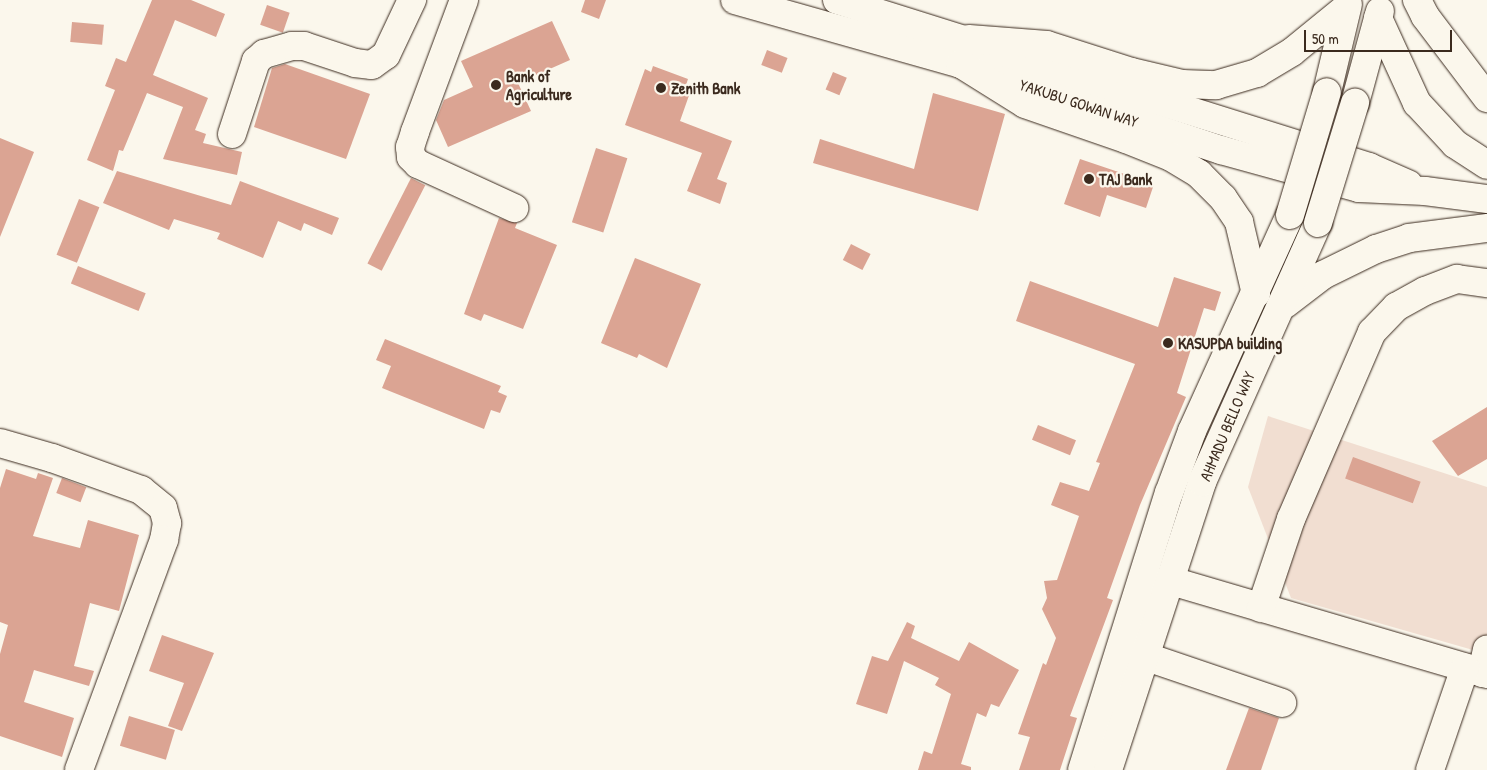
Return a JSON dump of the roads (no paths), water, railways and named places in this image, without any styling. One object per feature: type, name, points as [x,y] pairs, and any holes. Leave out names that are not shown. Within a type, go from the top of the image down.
[{"type":"main road","points":[[232,134],[256,61],[264,54],[292,46],[304,46],[355,63],[372,65],[386,55],[412,0]]},
{"type":"main road","points":[[464,0],[410,147],[412,157],[418,164],[514,208]]},
{"type":"main road","name":"YAKUBU GOWAN WAY","points":[[837,0],[965,52]]},
{"type":"main road","points":[[1416,0],[1424,16],[1487,98]]},
{"type":"main road","name":"YAKUBU GOWAN WAY","points":[[745,1],[965,52],[1369,167],[1425,191],[1487,199]]},
{"type":"main road","points":[[965,52],[1047,45],[1174,82],[1216,85],[1257,73],[1292,52],[1348,4]]},
{"type":"main road","name":"AHMADU BELLO WAY","points":[[1082,770],[1169,493],[1192,431],[1290,216],[1328,92],[1348,4]]},
{"type":"main road","points":[[1380,9],[1417,103],[1455,144],[1487,165]]},
{"type":"main road","name":"AHMADU BELLO WAY","points":[[1108,770],[1168,580],[1228,421],[1282,307],[1318,223],[1355,104],[1380,9]]},
{"type":"main road","points":[[965,52],[1025,104],[1135,142],[1171,157],[1199,174],[1223,198],[1239,222],[1256,294]]},
{"type":"main road","points":[[1282,307],[1322,275],[1376,249],[1409,238],[1487,228]]},
{"type":"main road","points":[[1261,608],[1291,519],[1372,332],[1396,306],[1425,291],[1457,280],[1487,282]]},
{"type":"main road","points":[[0,443],[52,458],[141,490],[163,508],[167,523],[164,540],[79,770]]},
{"type":"main road","points":[[1168,580],[1261,608],[1480,667],[1430,770]]},
{"type":"main road","points":[[1144,656],[1282,703]]},
{"type":"place","name":"Bank of Agriculture","points":[[496,85]]},
{"type":"place","name":"Zenith Bank","points":[[661,88]]},
{"type":"place","name":"TAJ Bank","points":[[1089,179]]},
{"type":"place","name":"KASUPDA building","points":[[1168,343]]}]
